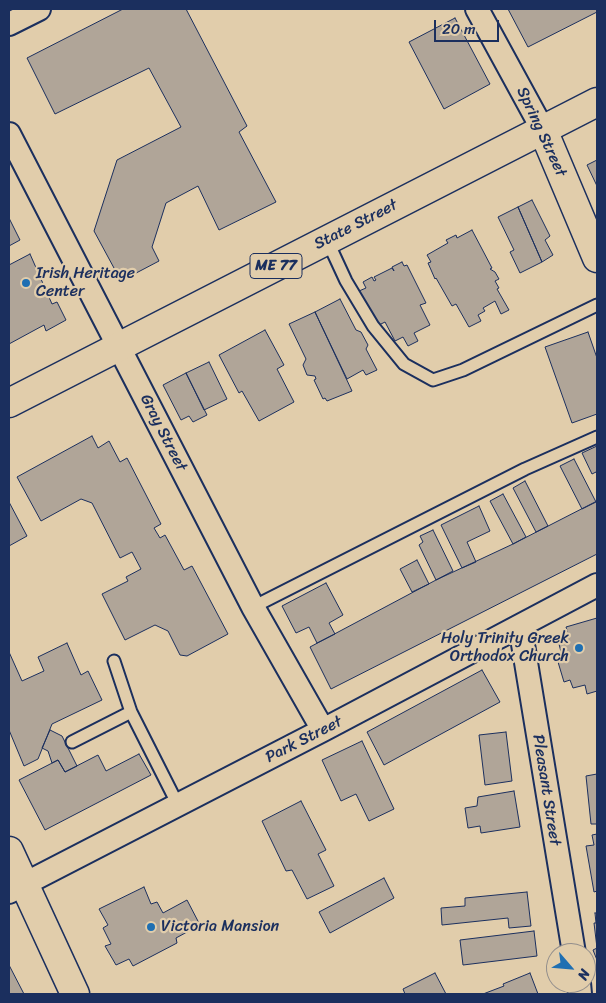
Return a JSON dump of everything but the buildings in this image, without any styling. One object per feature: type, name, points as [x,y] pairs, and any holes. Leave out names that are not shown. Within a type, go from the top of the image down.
[{"type":"main road","name":"State Street","points":[[9,403],[597,102]]},
{"type":"main road","name":"Spring Street","points":[[543,130],[597,258]]},
{"type":"main road","points":[[9,851],[17,888],[75,994]]},
{"type":"street","points":[[9,24],[38,9]]},
{"type":"street","name":"Spring Street","points":[[478,9],[543,130]]},
{"type":"street","name":"Gray Street","points":[[9,134],[253,607],[323,730]]},
{"type":"street","name":"Park Street","points":[[17,888],[323,730],[597,585]]},
{"type":"street","name":"Pleasant Street","points":[[520,626],[572,943]]},
{"type":"lane","points":[[327,240],[346,282],[373,326],[404,364],[433,380],[463,370],[597,305]]},
{"type":"lane","points":[[253,607],[526,469],[597,437]]},
{"type":"lane","points":[[114,661],[130,712],[178,805]]},
{"type":"lane","points":[[72,742],[130,712]]},
{"type":"place","name":"Irish Heritage Center","points":[[26,283]]},
{"type":"place","name":"Holy Trinity Greek Orthodox Church","points":[[579,648]]},
{"type":"place","name":"Victoria Mansion","points":[[151,927]]}]
